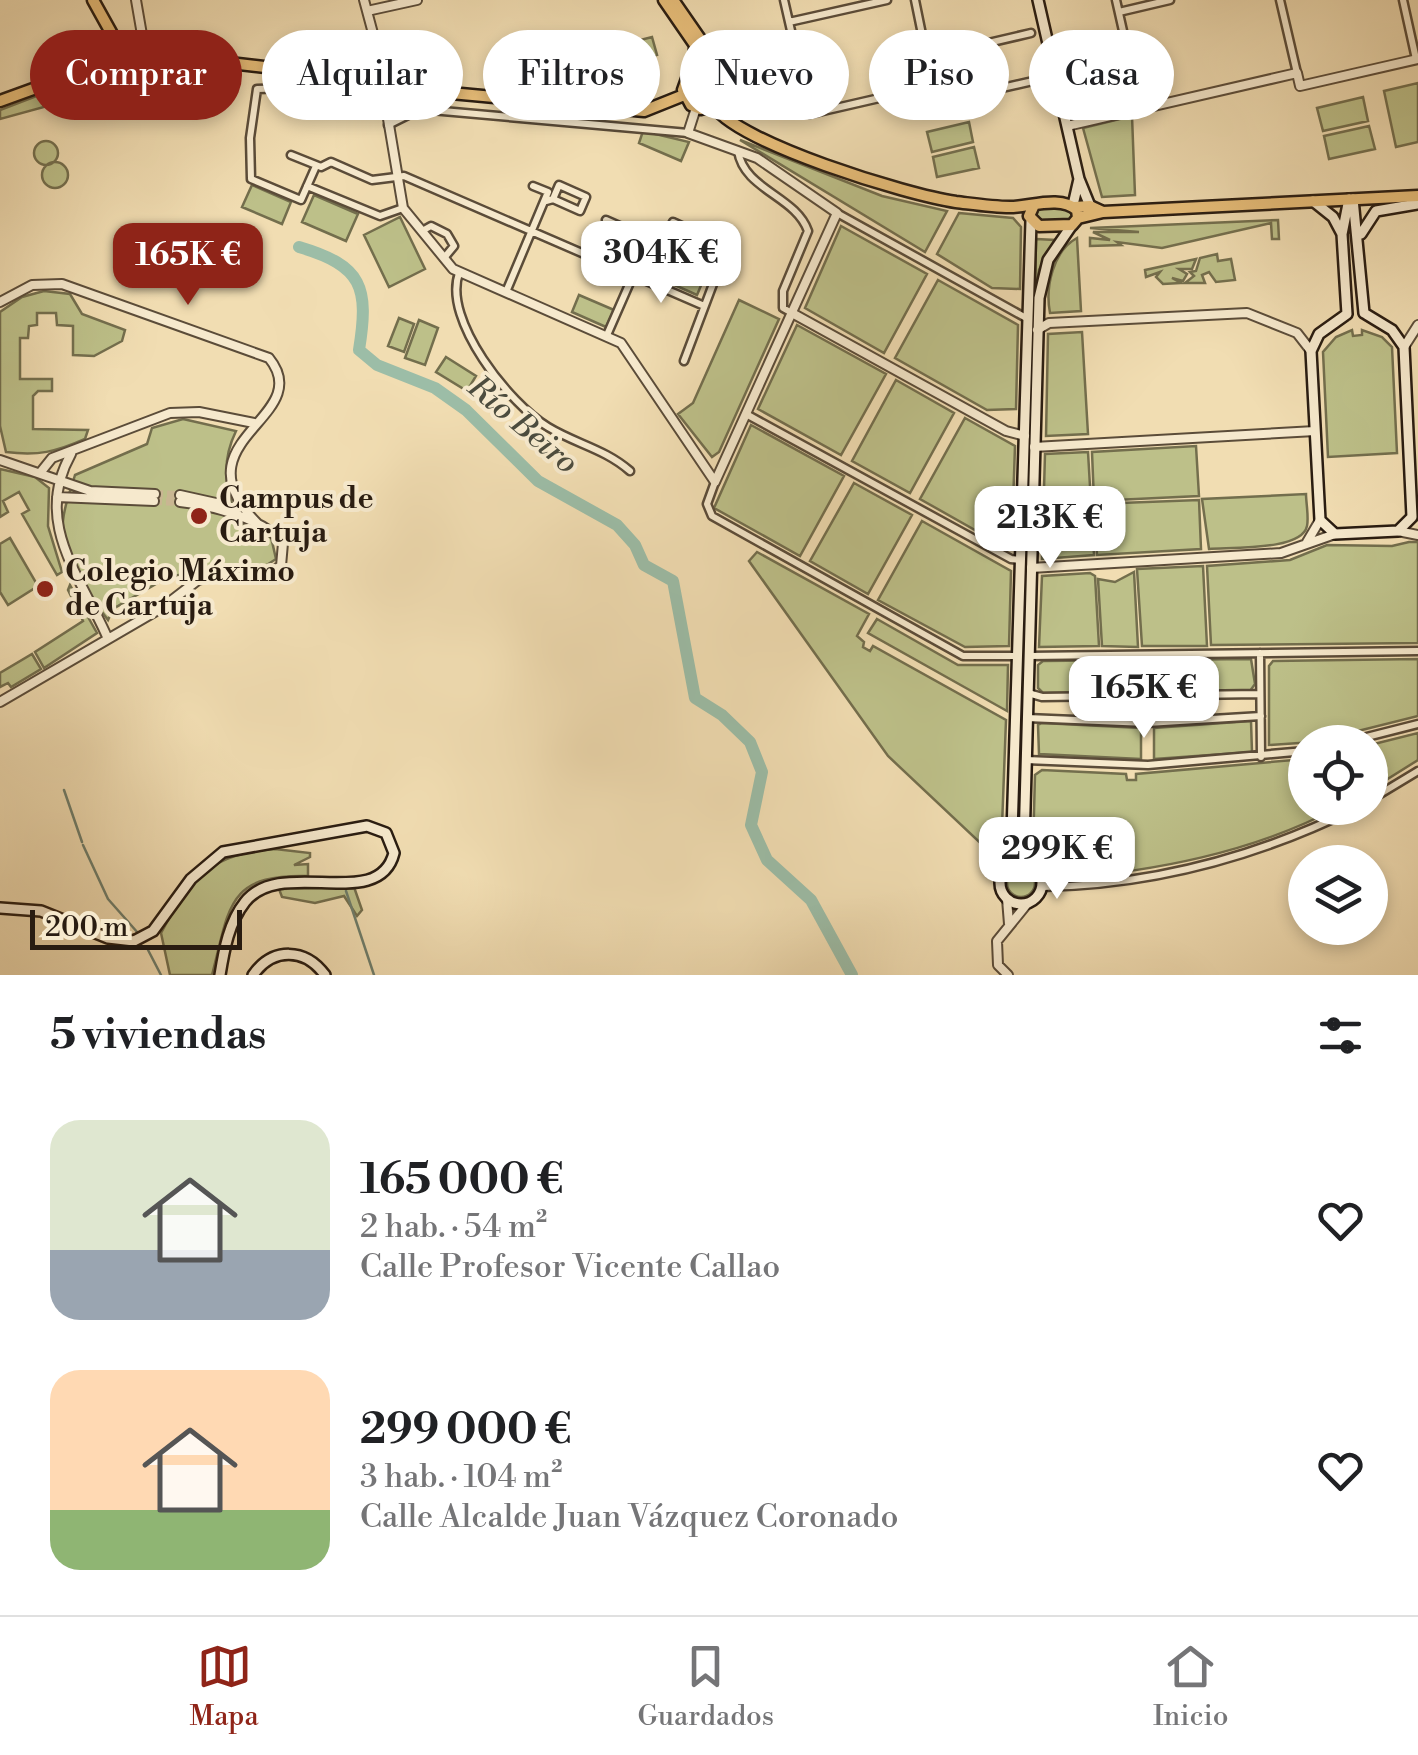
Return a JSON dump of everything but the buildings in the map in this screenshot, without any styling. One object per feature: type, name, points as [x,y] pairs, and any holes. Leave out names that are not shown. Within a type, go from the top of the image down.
[{"type":"main road","points":[[92,0],[109,30]]},
{"type":"main road","points":[[664,0],[685,30]]},
{"type":"main road","points":[[673,0],[694,30]]},
{"type":"main road","points":[[1038,0],[1045,30]]},
{"type":"main road","points":[[0,101],[30,90]]},
{"type":"main road","points":[[463,93],[644,111],[680,97]]},
{"type":"main road","points":[[729,120],[738,128],[868,180],[920,195],[1011,207],[1031,214],[1418,198],[1416,204],[1376,212],[1360,236]]},
{"type":"main road","points":[[1010,864],[1027,862],[1040,872],[1042,887],[1027,904],[1007,899],[1000,880],[1010,864],[1031,568],[1038,330],[1033,318],[1044,269],[1080,210],[1079,179],[1066,120]]},
{"type":"main road","points":[[1351,199],[1360,236],[1363,308],[1355,318],[1348,309],[1342,234],[1351,199]]},
{"type":"main road","points":[[1313,201],[1333,217],[1342,234]]},
{"type":"main road","points":[[1031,214],[1039,226],[1080,210],[1103,212]]},
{"type":"main road","points":[[1027,862],[1028,694],[1022,560],[1033,318],[1031,214]]},
{"type":"main road","points":[[1363,308],[1392,330],[1404,347],[1413,426],[1415,522],[1398,530],[1335,534],[1320,520],[1311,351],[1319,334],[1348,309],[1363,308]]},
{"type":"main road","points":[[0,908],[40,910],[108,938],[134,942],[153,931],[191,879],[224,852],[367,826],[386,832],[394,852],[387,870],[378,877],[350,882],[288,881],[254,893],[234,920],[220,975]]},
{"type":"main road","points":[[252,975],[266,961],[288,954],[305,957],[326,975]]},
{"type":"street","points":[[141,30],[136,1],[150,0]]},
{"type":"street","points":[[364,0],[371,30]]},
{"type":"street","points":[[367,11],[417,0]]},
{"type":"street","points":[[784,0],[810,114],[869,100]]},
{"type":"street","points":[[790,22],[886,0]]},
{"type":"street","points":[[914,0],[921,30]]},
{"type":"street","points":[[1116,0],[1123,30]]},
{"type":"street","points":[[1119,12],[1170,0]]},
{"type":"street","points":[[1280,0],[1300,86],[1417,59],[1403,0]]},
{"type":"street","points":[[1174,99],[1297,73]]},
{"type":"street","points":[[262,89],[258,89],[250,138],[252,179],[301,200],[316,166]]},
{"type":"street","points":[[387,125],[412,110],[422,109],[688,132],[738,150],[837,213],[1033,318],[1049,323],[1247,313],[1297,333],[1319,334]]},
{"type":"street","points":[[386,120],[403,208],[444,258],[459,274],[607,336],[628,352],[716,482]]},
{"type":"street","points":[[688,132],[692,120]]},
{"type":"street","points":[[1067,126],[1089,120]]},
{"type":"street","points":[[738,150],[740,164],[769,193],[794,209],[808,231],[783,291],[784,308],[1006,431],[1025,436]]},
{"type":"street","points":[[291,155],[316,166],[331,162],[372,180],[394,175],[702,305]]},
{"type":"street","points":[[506,292],[532,232],[549,200],[560,185],[586,196],[580,211],[549,200]]},
{"type":"street","points":[[307,186],[380,216],[403,208]]},
{"type":"street","points":[[533,186],[548,192],[549,200]]},
{"type":"street","points":[[837,213],[716,482],[707,511],[963,656],[1418,651]]},
{"type":"street","points":[[606,220],[649,239],[665,240],[674,222],[727,247],[682,360]]},
{"type":"street","points":[[422,231],[430,226],[446,234],[454,246],[444,258]]},
{"type":"street","points":[[607,336],[649,239]]},
{"type":"street","points":[[459,274],[462,328],[493,372],[545,424],[609,452],[630,470]]},
{"type":"street","points":[[0,302],[32,285],[62,284],[255,351],[276,368],[280,389],[274,407],[254,423],[235,449],[232,482],[237,498],[258,524],[283,543],[283,559],[275,572],[259,578],[204,578],[0,702]]},
{"type":"street","points":[[1038,330],[1049,323]]},
{"type":"street","points":[[1392,330],[1416,326]]},
{"type":"street","points":[[1404,347],[1416,326]]},
{"type":"street","points":[[1297,333],[1311,351]]},
{"type":"street","points":[[40,473],[52,458],[71,454],[170,413],[199,412],[254,423]]},
{"type":"street","points":[[746,414],[1011,560],[1022,560]]},
{"type":"street","points":[[1034,447],[1315,431]]},
{"type":"street","points":[[71,454],[59,484],[58,530],[66,560],[108,639]]},
{"type":"street","points":[[0,460],[40,473],[59,484],[154,498],[57,498]]},
{"type":"street","points":[[700,461],[711,466],[724,464]]},
{"type":"street","points":[[180,498],[258,524]]},
{"type":"street","points":[[1307,542],[1320,520]]},
{"type":"street","points":[[1398,530],[1418,535]]},
{"type":"street","points":[[1031,568],[1282,553],[1335,534]]},
{"type":"street","points":[[1260,653],[1261,757]]},
{"type":"street","points":[[1028,694],[1260,694]]},
{"type":"street","points":[[1027,718],[1147,723],[1261,716]]},
{"type":"street","points":[[1388,732],[1418,724]]},
{"type":"street","points":[[1026,760],[1148,766],[1288,753]]},
{"type":"street","points":[[1388,789],[1418,771]]},
{"type":"street","points":[[1042,887],[1120,882],[1192,869],[1269,846],[1317,825]]},
{"type":"street","points":[[1007,899],[1009,924]]},
{"type":"street","points":[[1008,975],[994,953],[1000,935],[1027,904]]},
{"type":"green space","points":[[1418,83],[1418,142],[1396,147],[1384,91]]},
{"type":"green space","points":[[1363,97],[1368,121],[1323,131],[1317,108]]},
{"type":"green space","points":[[30,98],[30,111],[0,119],[0,110]]},
{"type":"green space","points":[[1132,120],[1135,195],[1102,197],[1083,128]]},
{"type":"green space","points":[[969,122],[973,142],[932,152],[927,132]]},
{"type":"green space","points":[[1369,126],[1375,149],[1329,159],[1324,136]]},
{"type":"green space","points":[[643,131],[689,142],[681,161],[639,143]]},
{"type":"green space","points":[[740,140],[882,196],[947,211],[925,252]]},
{"type":"green space","points":[[46,141],[58,153],[46,165],[34,153]]},
{"type":"green space","points":[[974,147],[979,168],[937,177],[933,157]]},
{"type":"green space","points":[[55,162],[64,166],[68,175],[64,184],[55,188],[46,184],[42,175],[46,166]]},
{"type":"green space","points":[[252,185],[291,202],[282,224],[242,207]]},
{"type":"green space","points":[[314,195],[358,214],[346,241],[302,222]]},
{"type":"green space","points":[[1068,209],[1073,216],[1068,222],[1039,221],[1034,211]]},
{"type":"green space","points":[[959,213],[1013,218],[1021,227],[1020,289],[992,288],[937,254]]},
{"type":"green space","points":[[400,217],[425,269],[389,287],[364,235]]},
{"type":"green space","points":[[1278,220],[1279,239],[1272,239],[1271,223],[1162,248],[1117,242],[1121,245],[1090,246],[1090,238],[1110,240],[1093,232],[1139,232],[1090,228]]},
{"type":"green space","points":[[841,226],[927,274],[884,353],[805,308]]},
{"type":"green space","points":[[690,236],[717,247],[697,295],[670,283]]},
{"type":"green space","points":[[1077,238],[1081,311],[1050,313],[1053,271],[1062,252]]},
{"type":"green space","points":[[1036,239],[1055,240],[1039,270],[1035,295]]},
{"type":"green space","points":[[1217,254],[1218,261],[1231,259],[1235,280],[1216,282],[1209,272],[1202,275],[1205,283],[1185,283],[1194,276],[1190,272],[1196,271],[1200,258]]},
{"type":"green space","points":[[1196,259],[1192,269],[1179,269],[1187,274],[1183,281],[1172,278],[1181,283],[1163,284],[1156,277],[1160,272],[1146,277],[1145,270]]},
{"type":"green space","points":[[938,280],[1018,325],[1016,409],[987,410],[895,358]]},
{"type":"green space","points":[[44,291],[70,294],[82,314],[125,330],[122,341],[94,356],[73,355],[73,326],[57,325],[56,313],[37,313],[37,325],[29,326],[28,338],[20,338],[20,379],[52,379],[52,391],[38,391],[33,396],[33,429],[88,430],[85,439],[56,450],[6,452],[0,426],[0,312],[22,297]]},
{"type":"green space","points":[[579,295],[614,310],[606,327],[572,312]]},
{"type":"green space","points":[[739,300],[779,319],[719,452],[712,457],[678,414],[693,403]]},
{"type":"green space","points":[[399,318],[414,324],[404,352],[388,346]]},
{"type":"green space","points":[[419,320],[438,328],[425,365],[405,358]]},
{"type":"green space","points":[[797,325],[886,374],[841,455],[758,409]]},
{"type":"green space","points":[[1352,330],[1353,336],[1362,335],[1362,330],[1382,337],[1392,347],[1397,453],[1328,457],[1323,352],[1336,337]]},
{"type":"green space","points":[[1082,332],[1088,434],[1046,436],[1048,334]]},
{"type":"green space","points":[[446,357],[476,376],[467,391],[436,372]]},
{"type":"green space","points":[[896,380],[954,413],[910,493],[852,461]]},
{"type":"green space","points":[[965,418],[1015,446],[1012,535],[982,534],[920,499]]},
{"type":"green space","points":[[183,419],[236,431],[226,466],[231,499],[239,523],[271,537],[276,559],[259,570],[218,568],[168,577],[113,609],[108,620],[84,587],[70,560],[63,534],[75,475],[147,444],[152,428]]},
{"type":"green space","points":[[751,425],[844,476],[800,556],[714,508]]},
{"type":"green space","points":[[1196,446],[1199,496],[1094,501],[1092,452]]},
{"type":"green space","points":[[1088,452],[1094,555],[1042,559],[1045,454]]},
{"type":"green space","points":[[0,469],[35,477],[49,488],[48,526],[62,572],[57,575],[22,514],[29,510],[19,492],[3,501],[8,512],[0,517]]},
{"type":"green space","points":[[854,483],[912,515],[868,594],[810,561]]},
{"type":"green space","points":[[1306,494],[1307,526],[1293,540],[1209,549],[1202,499]]},
{"type":"green space","points":[[1199,500],[1201,549],[1097,555],[1094,504]]},
{"type":"green space","points":[[922,521],[1011,571],[1009,646],[965,647],[878,600]]},
{"type":"green space","points":[[10,538],[38,586],[8,605],[0,592],[0,544]]},
{"type":"green space","points":[[1418,542],[1418,643],[1211,645],[1207,566],[1290,560],[1327,545],[1392,546]]},
{"type":"green space","points":[[757,552],[869,614],[857,636],[864,642],[863,647],[870,651],[873,646],[1006,720],[1001,853],[992,854],[888,756],[749,561]]},
{"type":"green space","points":[[1203,566],[1207,646],[1142,646],[1137,569]]},
{"type":"green space","points":[[1134,572],[1138,647],[1102,646],[1098,579],[1115,582]]},
{"type":"green space","points":[[1042,576],[1095,576],[1099,646],[1039,647]]},
{"type":"green space","points":[[70,585],[97,633],[44,668],[35,652],[83,621],[68,590]]},
{"type":"green space","points":[[877,619],[958,665],[1008,665],[1007,711],[868,633]]},
{"type":"green space","points":[[32,654],[41,669],[11,687],[8,683],[0,687],[0,673]]},
{"type":"green space","points":[[1251,659],[1255,684],[1250,691],[1153,691],[1153,660]]},
{"type":"green space","points":[[1418,659],[1418,716],[1382,725],[1288,725],[1288,744],[1269,745],[1269,666],[1273,661]]},
{"type":"green space","points":[[1140,660],[1141,691],[1043,693],[1038,688],[1038,665],[1043,661]]},
{"type":"green space","points":[[1251,721],[1252,752],[1154,759],[1154,728]]},
{"type":"green space","points":[[1038,725],[1141,728],[1141,759],[1039,754]]},
{"type":"green space","points":[[1418,733],[1418,760],[1388,779],[1388,740]]},
{"type":"green space","points":[[1288,761],[1288,825],[1301,825],[1202,857],[1131,871],[1059,879],[1033,848],[1035,775],[1042,770],[1126,774],[1127,780],[1136,780],[1136,774]]},
{"type":"green space","points":[[275,849],[310,853],[310,857],[294,865],[308,864],[308,876],[281,877],[247,888],[229,913],[212,975],[170,975],[161,933],[193,883],[234,856]]},
{"type":"green space","points":[[1021,869],[1031,873],[1035,883],[1031,893],[1021,897],[1011,893],[1007,883],[1011,873]]},
{"type":"green space","points":[[354,887],[362,910],[357,916],[344,896],[315,903],[282,897],[279,889]]},
{"type":"waterway","name":"Río Beiro","points":[[299,247],[337,262],[357,282],[363,310],[359,350],[377,365],[435,388],[466,410],[538,481],[617,525],[635,545],[644,565],[673,581],[695,698],[722,715],[750,742],[762,772],[751,825],[767,860],[811,900],[852,975]]},
{"type":"waterway","points":[[64,790],[82,842]]},
{"type":"waterway","points":[[83,845],[108,899],[138,933]]},
{"type":"waterway","points":[[346,891],[374,975]]},
{"type":"waterway","points":[[147,948],[161,975]]},
{"type":"tunnel","points":[[155,494],[180,495]]},
{"type":"tunnel","points":[[154,501],[180,502]]},
{"type":"place","name":"Campus de Cartuja","points":[[199,516]]},
{"type":"place","name":"Colegio Máximo de Cartuja","points":[[45,589]]}]
